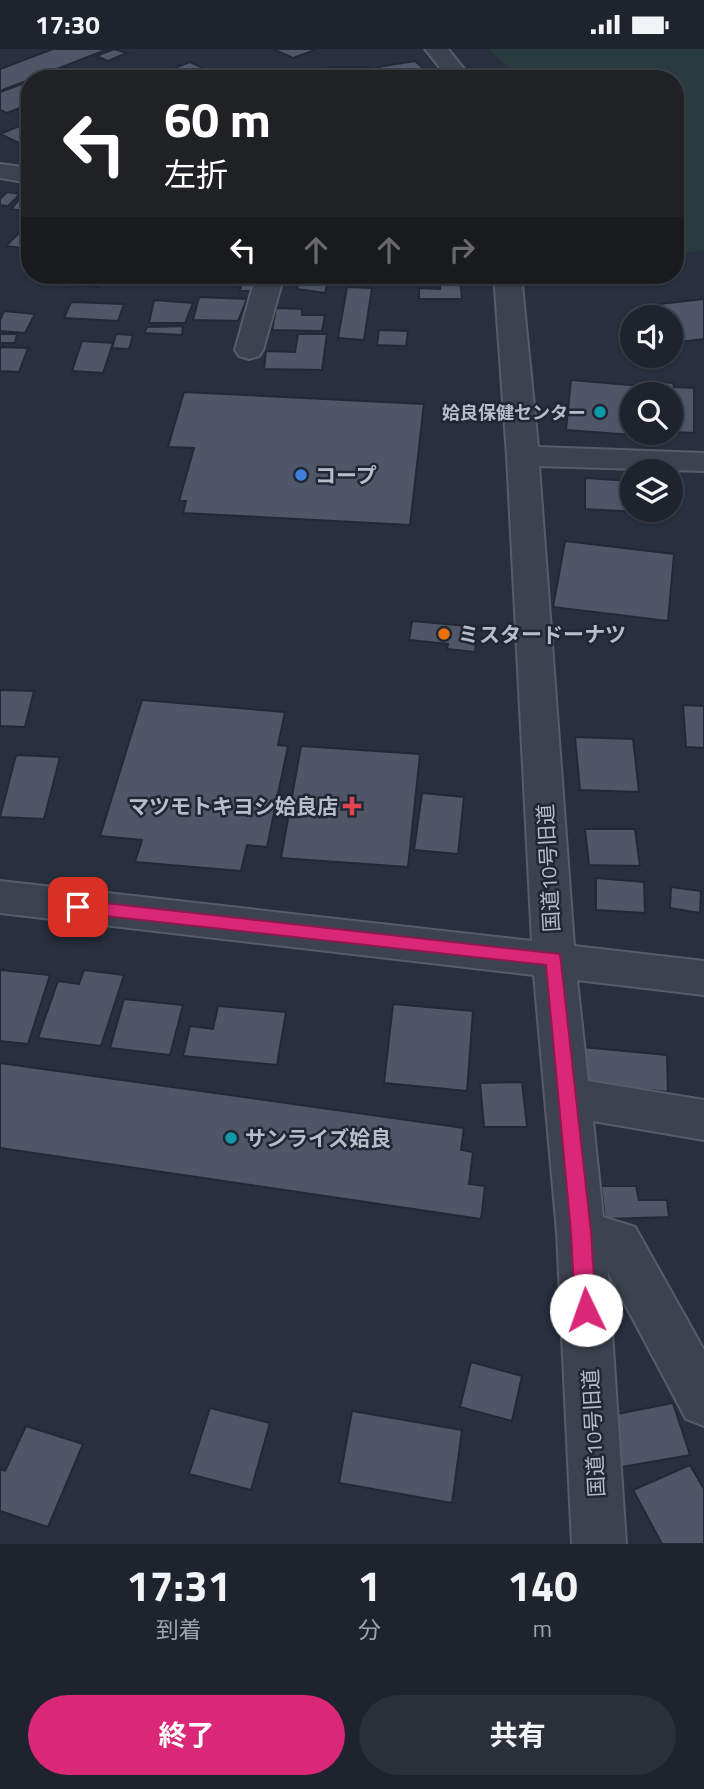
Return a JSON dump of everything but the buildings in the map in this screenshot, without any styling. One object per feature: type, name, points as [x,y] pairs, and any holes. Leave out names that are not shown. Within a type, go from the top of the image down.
[{"type":"street","points":[[436,49],[454,70]]},
{"type":"street","points":[[0,171],[21,175]]},
{"type":"street","points":[[249,350],[267,284]]},
{"type":"street","name":"国道10号旧道","points":[[508,284],[523,456],[554,959],[581,1232],[599,1544]]},
{"type":"street","points":[[523,456],[704,462]]},
{"type":"street","points":[[0,898],[704,978]]},
{"type":"street","points":[[568,1097],[704,1120]]},
{"type":"street","points":[[581,1232],[618,1243],[704,1401]]},
{"type":"shaded area","points":[[489,49],[704,49],[704,251],[684,252],[684,70],[511,70]]},
{"type":"place","name":"姶良保健センター","points":[[600,412]]},
{"type":"place","name":"コープ","points":[[301,475]]},
{"type":"place","name":"ミスタードーナツ","points":[[444,634]]},
{"type":"place","name":"マツモトキヨシ姶良店","points":[[352,806]]},
{"type":"place","name":"サンライズ姶良","points":[[231,1138]]},
{"type":"route","points":[[78,907],[554,959],[581,1232],[586,1310]]}]
